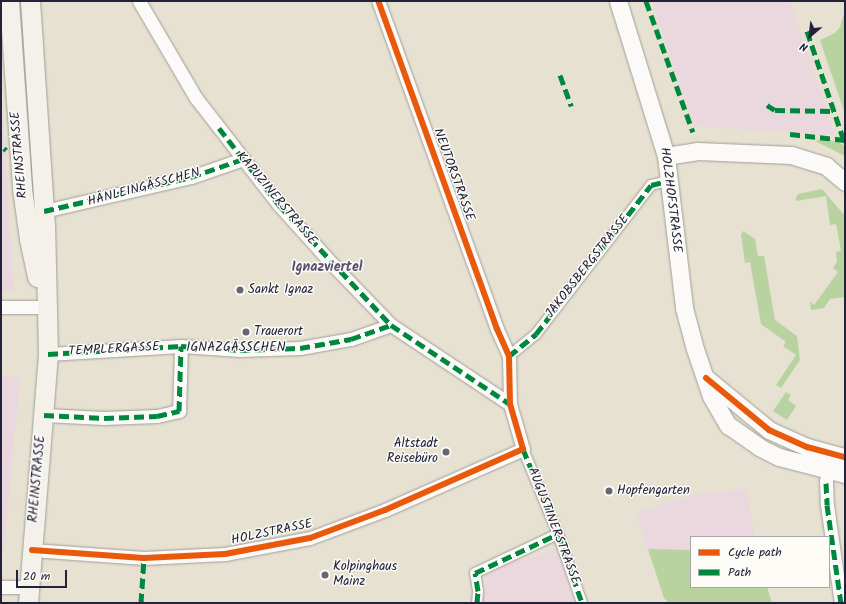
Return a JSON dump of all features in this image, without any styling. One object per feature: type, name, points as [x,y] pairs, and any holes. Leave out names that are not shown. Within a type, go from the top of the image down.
[{"type":"main road","name":"RHEINSTRASSE","points":[[9,1],[22,189],[29,239],[45,307]]},
{"type":"main road","name":"RHEINSTRASSE","points":[[28,595],[48,354],[45,307],[44,211],[30,1]]},
{"type":"street","name":"KAPUZINERSTRASSE","points":[[139,1],[196,98],[279,205],[391,325],[510,404]]},
{"type":"street","name":"NEUTORSTRASSE","points":[[378,1],[497,329],[509,356]]},
{"type":"street","name":"HOLZHOFSTRASSE","points":[[618,1],[666,156],[684,308],[695,350],[706,378],[769,430],[835,460],[845,474]]},
{"type":"street","points":[[666,156],[698,151],[791,155],[826,166],[845,182]]},
{"type":"street","name":"HÄNLEINGÄSSCHEN","points":[[44,211],[191,177],[243,159]]},
{"type":"street","name":"JAKOBSBERGSTRASSE","points":[[509,356],[536,334],[651,185],[668,181]]},
{"type":"street","points":[[1,307],[45,307]]},
{"type":"street","name":"IGNAZGÄSSCHEN","points":[[44,415],[104,418],[156,416],[179,411],[181,346],[240,350],[300,348],[351,339],[391,325]]},
{"type":"street","name":"TEMPLERGASSE","points":[[48,354],[181,346]]},
{"type":"street","points":[[509,356],[510,404],[523,449]]},
{"type":"street","name":"AUGUSTINERSTRASSE","points":[[523,449],[558,534],[582,603]]},
{"type":"street","name":"HOLZSTRASSE","points":[[32,550],[144,558],[218,555],[310,538],[392,507],[523,449]]},
{"type":"street","points":[[835,460],[827,505],[841,603]]},
{"type":"street","points":[[477,603],[478,591],[475,573],[558,534]]},
{"type":"street","points":[[1,586],[28,595]]},
{"type":"shaded area","points":[[652,1],[790,1],[835,135],[693,126]]},
{"type":"shaded area","points":[[1,81],[14,290],[1,290]]},
{"type":"shaded area","points":[[1,376],[20,377],[4,552],[1,552]]},
{"type":"shaded area","points":[[747,489],[755,536],[690,536],[690,550],[648,549],[636,513],[693,495]]},
{"type":"shaded area","points":[[556,549],[575,603],[482,603],[488,574],[508,564]]},
{"type":"green space","points":[[845,10],[845,114],[820,40],[835,33],[840,27]]},
{"type":"green space","points":[[823,139],[838,142],[845,146],[845,156],[815,141]]},
{"type":"green space","points":[[822,189],[845,216],[845,297],[830,299],[824,308],[811,310],[810,301],[814,305],[838,272],[833,268],[837,262],[836,252],[841,251],[836,224],[830,225],[826,196],[796,201],[796,198],[798,194]]},
{"type":"green space","points":[[743,231],[755,239],[758,256],[764,256],[775,320],[797,336],[800,360],[781,388],[776,385],[796,355],[783,346],[786,342],[761,324],[750,262],[745,263],[741,235]]},
{"type":"green space","points":[[786,392],[791,395],[788,400],[796,406],[787,420],[773,411]]},
{"type":"green space","points":[[648,549],[690,550],[690,588],[767,588],[772,603],[669,603],[664,598]]},
{"type":"marked path","points":[[646,1],[693,132]]},
{"type":"marked path","points":[[807,31],[843,138]]},
{"type":"marked path","points":[[560,75],[571,106]]},
{"type":"marked path","points":[[767,105],[775,110],[833,111]]},
{"type":"marked path","points":[[219,128],[279,205],[391,325],[510,404]]},
{"type":"marked path","points":[[790,134],[845,140]]},
{"type":"marked path","points":[[44,211],[191,177],[243,159]]},
{"type":"marked path","points":[[509,356],[536,334],[651,185],[668,181]]},
{"type":"marked path","points":[[48,354],[181,346],[240,350],[300,348],[351,339],[391,325]]},
{"type":"marked path","points":[[44,415],[104,418],[157,416],[179,411],[181,346]]},
{"type":"marked path","points":[[523,449],[558,534],[582,603]]},
{"type":"marked path","points":[[826,483],[827,505],[841,603]]},
{"type":"marked path","points":[[477,603],[478,591],[475,573],[558,534]]},
{"type":"marked path","points":[[141,603],[144,558]]},
{"type":"cycle path","points":[[32,550],[144,558],[225,554],[310,538],[385,510],[523,449],[510,404],[509,356],[497,329],[378,1]]},
{"type":"cycle path","points":[[706,378],[769,430],[807,447],[845,457]]},
{"type":"place","name":"Sankt Ignaz","points":[[240,290]]},
{"type":"place","name":"Trauerort","points":[[246,332]]},
{"type":"place","name":"Altstadt Reisebüro","points":[[446,452]]},
{"type":"place","name":"Hopfengarten","points":[[609,491]]},
{"type":"place","name":"Kolpinghaus Mainz","points":[[325,575]]},
{"type":"district","name":"Ignazviertel","points":[[327,267]]}]
